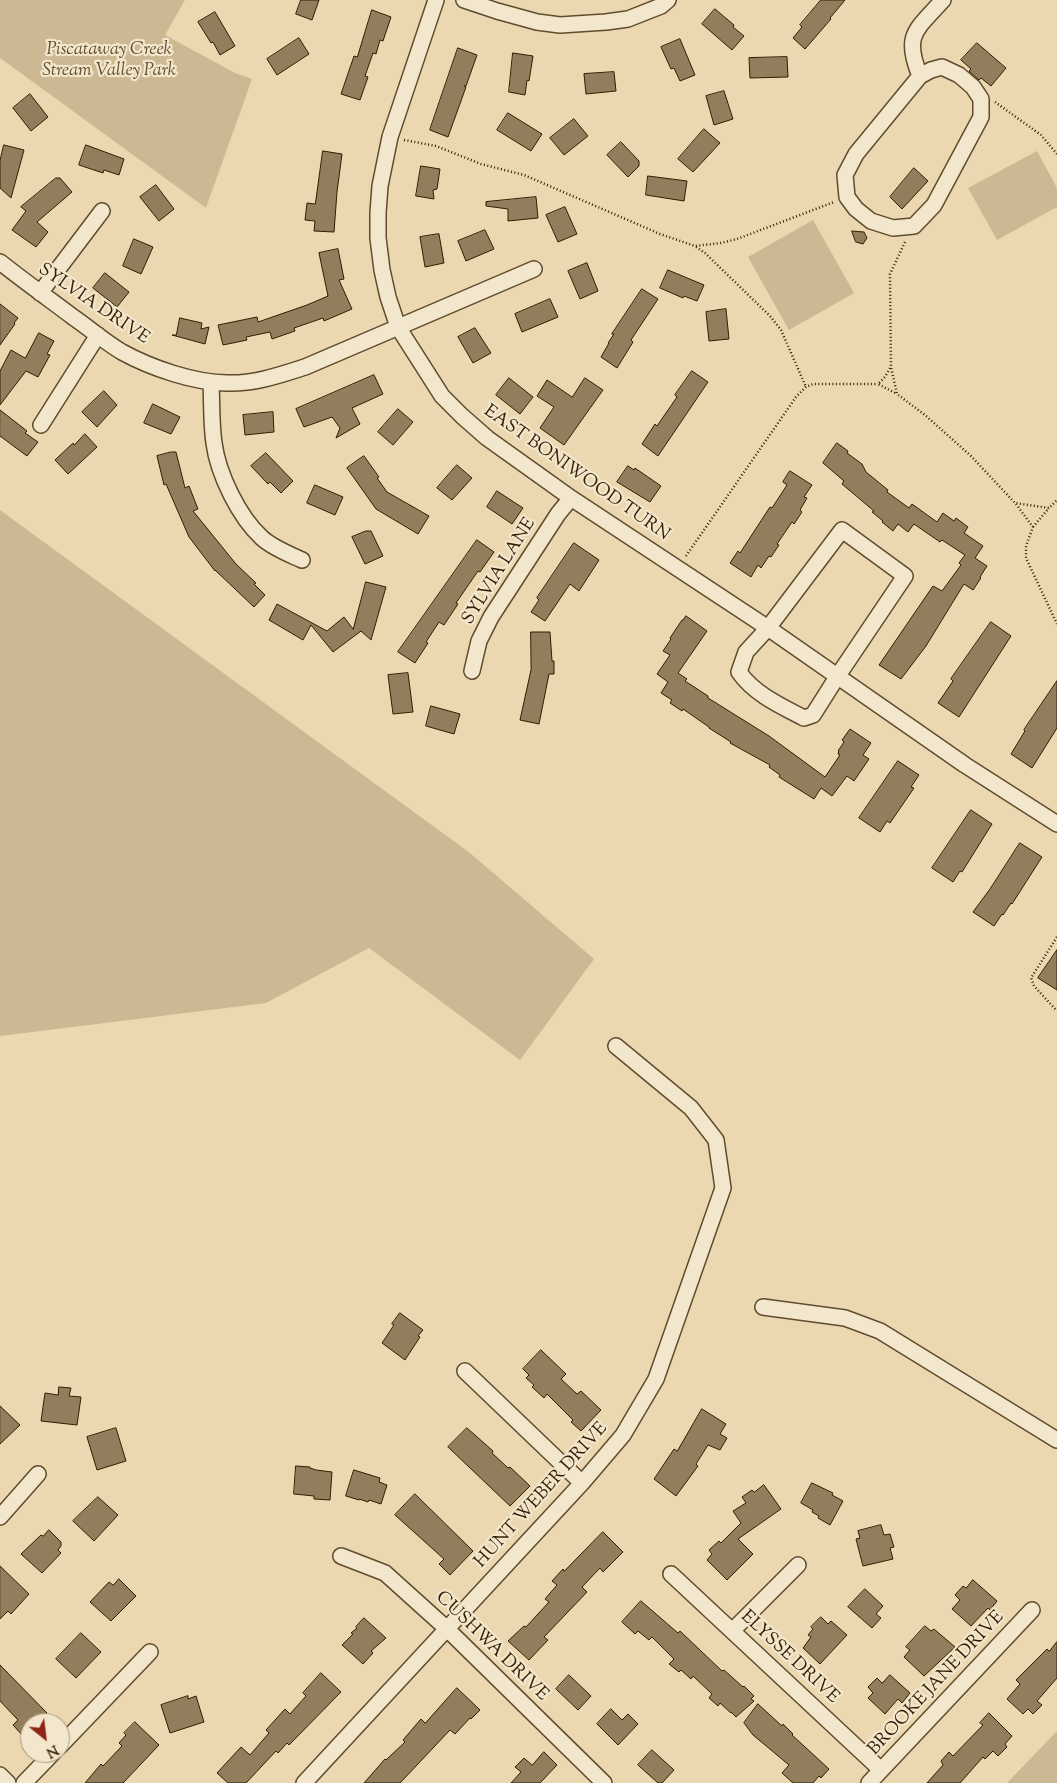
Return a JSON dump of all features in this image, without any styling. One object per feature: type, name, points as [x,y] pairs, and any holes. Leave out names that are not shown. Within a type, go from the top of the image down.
[{"type":"street","name":"EAST BONIWOOD TURN","points":[[436,0],[390,137],[380,186],[378,238],[388,297],[398,327],[442,396],[487,438],[571,498],[768,628],[965,764],[1057,824]]},
{"type":"street","points":[[464,0],[513,16],[560,25],[628,19],[661,6],[668,0]]},
{"type":"street","points":[[920,76],[913,59],[912,44],[916,30],[942,0]]},
{"type":"street","points":[[942,67],[959,75],[973,87],[981,99],[981,117],[934,205],[914,226],[893,228],[871,221],[856,209],[846,197],[845,174],[856,154],[920,76],[930,70],[942,67]]},
{"type":"street","points":[[40,294],[102,210]]},
{"type":"street","name":"SYLVIA DRIVE","points":[[0,263],[122,352],[146,363],[184,376],[211,382],[247,382],[305,367],[534,270]]},
{"type":"street","points":[[42,425],[98,335]]},
{"type":"street","points":[[211,382],[214,444],[218,462],[238,508],[262,539],[302,560]]},
{"type":"street","name":"SYLVIA LANE","points":[[472,671],[479,641],[491,617],[558,514],[571,498]]},
{"type":"street","points":[[842,530],[905,576],[837,677],[813,715],[804,718],[772,701],[750,686],[740,672],[746,652],[768,628],[842,530]]},
{"type":"street","name":"HUNT WEBER DRIVE","points":[[304,1783],[582,1483],[623,1435],[656,1379],[723,1188],[716,1140],[691,1108],[616,1046]]},
{"type":"street","points":[[763,1307],[845,1318],[880,1331],[1057,1440]]},
{"type":"street","points":[[465,1371],[582,1483]]},
{"type":"street","points":[[0,1517],[38,1474]]},
{"type":"street","name":"CUSHWA DRIVE","points":[[341,1556],[385,1573],[446,1628],[598,1781]]},
{"type":"street","points":[[732,1631],[798,1565]]},
{"type":"street","name":"ELYSSE DRIVE","points":[[671,1574],[881,1770]]},
{"type":"street","name":"BROOKE JANE DRIVE","points":[[869,1783],[1032,1610]]},
{"type":"street","points":[[70,1736],[150,1652]]},
{"type":"street","points":[[24,1783],[43,1763]]},
{"type":"street","points":[[0,1775],[8,1783]]},
{"type":"path","points":[[973,87],[1041,135],[1057,154]]},
{"type":"path","points":[[390,137],[436,146],[481,164],[524,175],[660,234],[695,246],[705,253],[770,316],[781,330],[806,387]]},
{"type":"path","points":[[695,246],[737,239],[846,197]]},
{"type":"path","points":[[897,394],[891,367],[890,274],[896,258],[914,226]]},
{"type":"path","points":[[878,384],[891,367]]},
{"type":"path","points":[[678,568],[796,397],[806,387],[813,384],[878,384],[897,394],[971,456],[1015,503],[1033,527]]},
{"type":"path","points":[[1057,500],[1033,527],[1026,546],[1026,558],[1057,624]]},
{"type":"path","points":[[1015,503],[1049,508]]},
{"type":"path","points":[[1057,936],[1030,978],[1034,986],[1057,1010]]},
{"type":"green space","name":"Piscataway Creek Stream Valley Park","points":[[0,0],[185,0],[165,35],[235,73],[252,79],[206,208],[0,58]]},
{"type":"green space","points":[[1037,151],[1057,188],[1057,207],[997,240],[968,188]]},
{"type":"green space","points":[[813,220],[854,293],[789,330],[748,257]]},
{"type":"green space","points":[[0,510],[470,853],[594,959],[520,1060],[369,948],[266,1003],[0,1036]]},
{"type":"green space","points":[[1057,1731],[1057,1783],[1007,1783]]},
{"type":"building","points":[[301,0],[319,0],[312,20],[296,14]]},
{"type":"building","points":[[821,0],[845,0],[805,49],[793,38],[802,27],[800,25]]},
{"type":"building","points":[[715,9],[744,36],[732,50],[702,24]]},
{"type":"building","points":[[372,10],[391,17],[383,41],[380,40],[376,54],[373,53],[365,76],[368,77],[360,100],[341,94],[354,56],[357,57]]},
{"type":"building","points":[[215,12],[235,46],[220,55],[198,22]]},
{"type":"building","points":[[299,38],[309,54],[277,75],[267,59]]},
{"type":"building","points":[[680,39],[695,75],[680,81],[674,68],[671,69],[661,47]]},
{"type":"building","points":[[977,43],[1006,68],[991,86],[981,78],[979,80],[961,60]]},
{"type":"building","points":[[458,48],[477,55],[466,86],[464,86],[466,87],[448,137],[430,130]]},
{"type":"building","points":[[513,53],[533,56],[525,95],[509,92]]},
{"type":"building","points":[[787,57],[788,77],[750,78],[749,58]]},
{"type":"building","points":[[614,72],[616,91],[586,94],[584,74]]},
{"type":"building","points":[[724,91],[733,119],[714,125],[706,96]]},
{"type":"building","points":[[30,94],[48,117],[31,131],[13,108]]},
{"type":"building","points":[[508,113],[542,134],[531,151],[497,130]]},
{"type":"building","points":[[574,119],[588,136],[564,155],[550,138]]},
{"type":"building","points":[[704,129],[720,143],[693,172],[678,159]]},
{"type":"building","points":[[621,142],[639,161],[639,166],[628,177],[607,155]]},
{"type":"building","points":[[4,145],[24,150],[11,198],[0,188],[0,161]]},
{"type":"building","points":[[86,145],[124,159],[119,175],[104,170],[103,173],[79,165]]},
{"type":"building","points":[[323,151],[342,154],[334,232],[314,231],[315,221],[305,220],[307,203],[315,204]]},
{"type":"building","points":[[421,166],[440,169],[437,189],[433,190],[434,199],[416,196]]},
{"type":"building","points":[[914,168],[928,181],[902,209],[890,197]]},
{"type":"building","points":[[648,176],[687,181],[684,201],[646,195]]},
{"type":"building","points":[[56,178],[60,178],[72,192],[37,222],[48,232],[36,247],[12,230],[26,211],[21,207]]},
{"type":"building","points":[[156,185],[174,209],[159,221],[140,197]]},
{"type":"building","points":[[536,197],[538,218],[508,221],[508,209],[486,206],[486,202]]},
{"type":"building","points":[[565,207],[577,234],[558,242],[546,215]]},
{"type":"building","points":[[485,230],[494,249],[466,261],[458,241]]},
{"type":"building","points":[[852,231],[864,232],[867,238],[863,244],[856,242]]},
{"type":"building","points":[[439,234],[444,263],[425,267],[420,237]]},
{"type":"building","points":[[134,239],[153,247],[141,274],[123,266]]},
{"type":"building","points":[[338,249],[344,279],[339,280],[352,309],[324,321],[323,318],[294,328],[295,331],[272,339],[270,332],[246,337],[247,340],[223,345],[218,325],[257,317],[258,322],[328,296],[319,253]]},
{"type":"building","points":[[587,263],[598,291],[580,299],[568,271]]},
{"type":"building","points":[[668,270],[704,285],[697,301],[684,296],[683,298],[660,288]]},
{"type":"building","points":[[105,273],[129,292],[117,307],[93,288]]},
{"type":"building","points":[[642,289],[658,299],[631,340],[633,342],[617,368],[601,357],[614,334],[612,334]]},
{"type":"building","points":[[550,299],[558,317],[522,332],[515,314]]},
{"type":"building","points":[[0,304],[18,318],[0,345]]},
{"type":"building","points":[[726,309],[729,339],[709,341],[706,312]]},
{"type":"building","points":[[180,318],[202,323],[201,329],[209,327],[205,344],[172,335],[176,335]]},
{"type":"building","points":[[475,328],[491,353],[473,363],[458,337]]},
{"type":"building","points":[[39,333],[54,341],[47,354],[50,355],[38,377],[26,371],[0,405],[0,371],[11,350],[25,358]]},
{"type":"building","points":[[692,371],[708,382],[658,456],[642,444],[655,424],[657,426],[677,397],[675,395]]},
{"type":"building","points":[[374,375],[383,394],[352,408],[360,424],[336,438],[340,428],[332,417],[304,427],[296,409]]},
{"type":"building","points":[[509,378],[533,397],[520,414],[496,395]]},
{"type":"building","points":[[585,378],[603,390],[564,445],[540,428],[554,407],[537,396],[547,380],[572,397]]},
{"type":"building","points":[[104,391],[117,405],[97,427],[82,412]]},
{"type":"building","points":[[153,404],[180,417],[171,434],[144,423]]},
{"type":"building","points":[[398,409],[413,422],[393,445],[378,432]]},
{"type":"building","points":[[0,410],[38,442],[27,456],[0,436]]},
{"type":"building","points":[[273,412],[274,432],[245,435],[243,415]]},
{"type":"building","points":[[85,434],[97,447],[68,474],[55,460]]},
{"type":"building","points":[[837,443],[862,464],[866,472],[888,490],[887,492],[909,508],[912,504],[937,522],[943,513],[954,521],[956,518],[968,527],[964,533],[983,546],[975,558],[987,566],[981,578],[973,590],[964,584],[926,646],[901,679],[879,665],[933,586],[942,591],[961,565],[959,563],[965,555],[942,540],[940,542],[914,524],[908,532],[898,524],[893,531],[882,522],[872,512],[874,511],[842,484],[844,481],[823,463]]},
{"type":"building","points":[[176,452],[185,488],[189,486],[198,509],[193,511],[236,564],[256,583],[254,584],[265,595],[254,607],[215,571],[189,537],[166,484],[164,485],[157,456]]},
{"type":"building","points":[[266,453],[293,481],[281,493],[270,482],[268,484],[251,466]]},
{"type":"building","points":[[364,456],[387,492],[429,516],[418,534],[376,509],[347,468]]},
{"type":"building","points":[[457,465],[472,478],[452,500],[437,488]]},
{"type":"building","points":[[628,466],[634,470],[635,468],[661,486],[650,502],[617,482]]},
{"type":"building","points":[[790,471],[812,485],[804,497],[807,498],[800,510],[802,512],[794,524],[792,522],[777,544],[779,545],[771,557],[769,556],[761,568],[758,565],[751,577],[730,563],[738,551],[740,553],[787,485],[783,482]]},
{"type":"building","points":[[315,485],[343,497],[335,515],[307,503]]},
{"type":"building","points":[[497,491],[523,508],[512,524],[487,507]]},
{"type":"building","points":[[366,531],[371,531],[383,556],[365,564],[352,537]]},
{"type":"building","points":[[477,540],[494,552],[456,603],[458,604],[444,625],[439,622],[415,663],[398,652]]},
{"type":"building","points":[[574,543],[599,560],[579,591],[570,584],[545,621],[531,612],[539,600],[537,598]]},
{"type":"building","points":[[366,582],[386,587],[371,640],[361,631],[333,652],[311,625],[303,640],[269,620],[277,604],[327,631],[344,617],[353,629]]},
{"type":"building","points":[[686,616],[707,631],[678,673],[687,679],[685,681],[708,696],[708,698],[769,736],[825,777],[840,755],[838,751],[844,742],[842,740],[850,729],[871,743],[863,755],[869,759],[854,781],[847,776],[832,796],[821,788],[814,799],[779,777],[780,775],[769,767],[770,765],[730,743],[683,709],[682,711],[670,703],[672,700],[661,693],[668,682],[657,674],[670,655],[663,651]]},
{"type":"building","points":[[991,622],[1011,636],[959,717],[938,703],[953,681],[951,679]]},
{"type":"building","points":[[531,632],[550,632],[552,661],[554,661],[554,674],[549,674],[539,724],[520,720],[531,670]]},
{"type":"building","points":[[408,673],[413,712],[393,714],[388,675]]},
{"type":"building","points":[[1057,681],[1057,728],[1032,768],[1011,754],[1024,730]]},
{"type":"building","points":[[431,706],[460,714],[454,734],[426,726]]},
{"type":"building","points":[[898,761],[919,775],[911,787],[914,788],[890,823],[887,821],[880,832],[859,818]]},
{"type":"building","points":[[971,810],[992,824],[962,872],[960,871],[953,882],[932,868]]},
{"type":"building","points":[[1020,843],[1042,857],[1012,904],[994,926],[973,912]]},
{"type":"building","points":[[1057,950],[1057,990],[1038,978]]},
{"type":"building","points":[[400,1313],[423,1330],[405,1360],[382,1343]]},
{"type":"building","points":[[541,1350],[566,1374],[561,1379],[577,1394],[581,1391],[601,1410],[581,1431],[571,1422],[573,1420],[547,1394],[544,1398],[532,1387],[534,1385],[526,1378],[529,1375],[523,1369]]},
{"type":"building","points":[[59,1387],[71,1388],[69,1396],[81,1397],[77,1425],[41,1421],[45,1393],[58,1395]]},
{"type":"building","points":[[0,1406],[20,1425],[0,1444]]},
{"type":"building","points":[[702,1409],[726,1424],[720,1434],[727,1438],[720,1450],[708,1445],[696,1464],[698,1466],[676,1496],[654,1479],[674,1449],[677,1451]]},
{"type":"building","points":[[116,1428],[126,1461],[97,1470],[87,1437]]},
{"type":"building","points":[[467,1428],[493,1451],[492,1453],[508,1468],[510,1467],[530,1486],[510,1506],[448,1447]]},
{"type":"building","points":[[296,1466],[332,1472],[330,1500],[314,1499],[314,1496],[294,1494]]},
{"type":"building","points":[[354,1470],[380,1478],[379,1482],[387,1485],[381,1504],[346,1496]]},
{"type":"building","points":[[812,1483],[833,1493],[832,1495],[843,1501],[830,1525],[818,1518],[819,1516],[812,1512],[813,1510],[801,1503]]},
{"type":"building","points":[[764,1485],[781,1509],[738,1539],[753,1554],[727,1580],[707,1560],[712,1554],[709,1550],[719,1541],[721,1543],[741,1523],[733,1511],[746,1503],[742,1497]]},
{"type":"building","points":[[415,1494],[473,1551],[450,1575],[439,1564],[444,1559],[395,1515]]},
{"type":"building","points":[[98,1497],[118,1515],[94,1541],[73,1521]]},
{"type":"building","points":[[881,1525],[884,1535],[890,1534],[894,1547],[890,1548],[893,1559],[863,1566],[856,1539],[860,1538],[858,1531]]},
{"type":"building","points":[[49,1530],[61,1542],[58,1550],[61,1553],[42,1573],[21,1554]]},
{"type":"building","points":[[603,1532],[623,1552],[603,1572],[600,1568],[582,1587],[587,1592],[544,1637],[548,1640],[529,1660],[508,1641],[524,1626],[526,1627],[549,1602],[545,1599],[557,1585],[552,1581]]},
{"type":"building","points":[[0,1566],[29,1594],[11,1614],[8,1611],[0,1619]]},
{"type":"building","points":[[119,1579],[136,1596],[111,1621],[90,1602],[109,1582],[113,1585]]},
{"type":"building","points":[[973,1580],[997,1601],[990,1610],[988,1608],[971,1626],[952,1609],[960,1600],[955,1595],[963,1586],[966,1588]]},
{"type":"building","points":[[865,1589],[883,1606],[876,1614],[881,1618],[872,1628],[848,1607]]},
{"type":"building","points":[[641,1601],[678,1633],[680,1631],[722,1671],[724,1670],[744,1686],[754,1696],[751,1699],[754,1701],[736,1717],[720,1703],[718,1706],[709,1698],[712,1694],[693,1676],[691,1679],[681,1670],[679,1672],[669,1664],[674,1659],[652,1637],[649,1640],[638,1631],[635,1634],[622,1622]]},
{"type":"building","points":[[821,1617],[828,1624],[831,1621],[847,1635],[820,1664],[803,1648],[811,1637],[808,1635],[813,1629],[811,1627]]},
{"type":"building","points":[[364,1618],[386,1638],[371,1651],[373,1653],[363,1664],[342,1645],[353,1634],[351,1633]]},
{"type":"building","points":[[925,1626],[931,1631],[934,1629],[955,1647],[924,1676],[904,1657],[910,1650],[906,1647]]},
{"type":"building","points":[[81,1633],[101,1652],[76,1678],[56,1659]]},
{"type":"building","points":[[1057,1642],[1057,1678],[1037,1701],[1042,1705],[1033,1714],[1028,1709],[1023,1714],[1007,1699],[1020,1684],[1016,1680],[1047,1649],[1049,1651]]},
{"type":"building","points":[[0,1665],[47,1713],[20,1713],[20,1733],[13,1725],[18,1720],[0,1701]]},
{"type":"building","points":[[321,1673],[341,1692],[289,1745],[287,1743],[278,1753],[276,1751],[246,1783],[228,1783],[217,1773],[241,1747],[250,1755],[269,1733],[266,1730],[285,1709],[290,1714],[306,1696],[303,1693]]},
{"type":"building","points":[[569,1675],[591,1696],[578,1710],[556,1689]]},
{"type":"building","points":[[890,1675],[910,1693],[902,1703],[898,1699],[885,1714],[868,1698],[873,1693],[868,1687],[877,1678],[882,1683]]},
{"type":"building","points":[[457,1688],[480,1710],[455,1734],[450,1730],[400,1783],[364,1783],[385,1759],[405,1742],[403,1740],[421,1719],[425,1723]]},
{"type":"building","points":[[188,1696],[188,1699],[196,1696],[204,1722],[170,1733],[161,1705]]},
{"type":"building","points":[[758,1704],[782,1726],[783,1724],[792,1735],[829,1769],[821,1778],[819,1776],[813,1783],[793,1783],[782,1773],[789,1765],[753,1735],[744,1723]]},
{"type":"building","points":[[611,1709],[622,1720],[628,1714],[638,1724],[618,1745],[597,1724]]},
{"type":"building","points":[[989,1713],[1012,1736],[1005,1744],[1007,1747],[998,1756],[993,1751],[985,1759],[983,1757],[960,1783],[927,1783],[943,1765],[941,1761],[949,1752],[953,1756],[983,1725],[980,1723]]},
{"type":"building","points":[[135,1722],[159,1745],[123,1783],[85,1783],[101,1764],[103,1766],[122,1746],[119,1743],[126,1735],[124,1733]]},
{"type":"building","points":[[652,1750],[674,1770],[662,1783],[658,1783],[638,1765]]},
{"type":"building","points":[[544,1752],[557,1765],[540,1783],[511,1783],[521,1772],[515,1767],[524,1758],[532,1765]]}]
